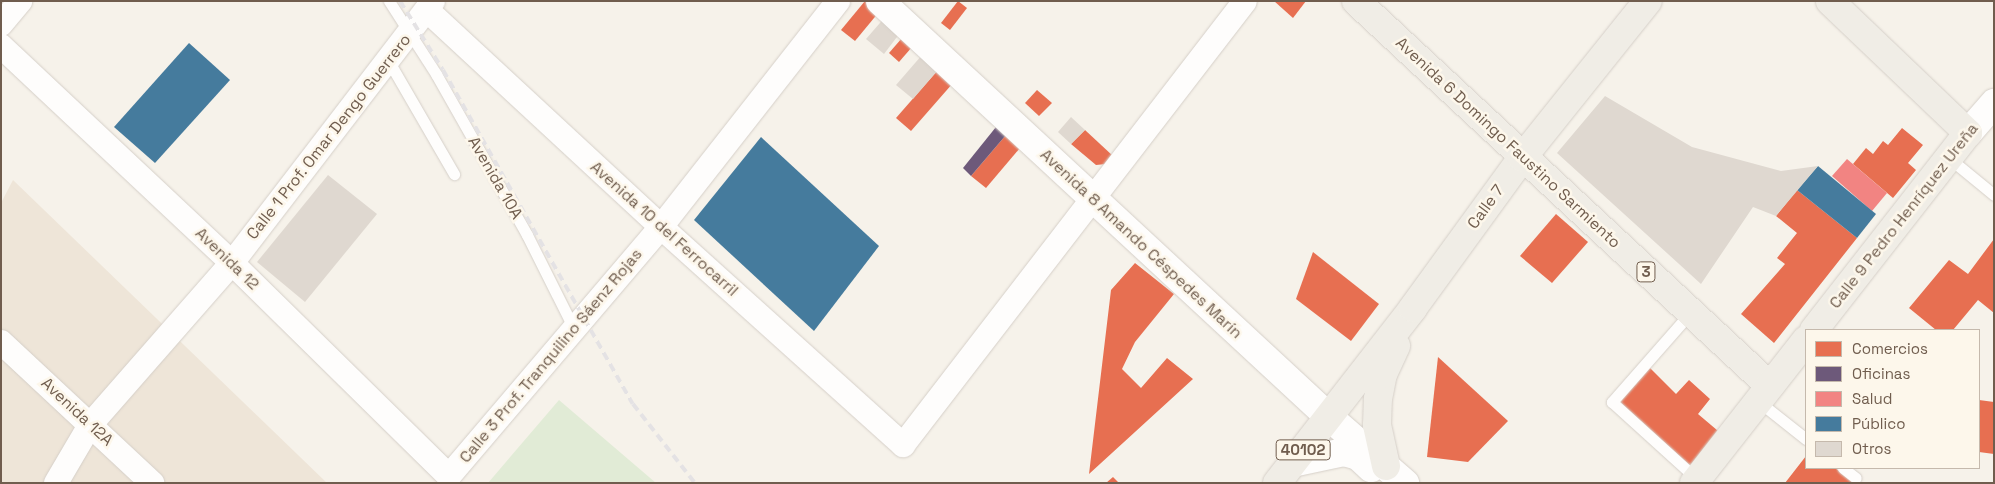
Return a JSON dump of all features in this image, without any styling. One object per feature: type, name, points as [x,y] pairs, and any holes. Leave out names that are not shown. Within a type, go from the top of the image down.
[{"type":"main road","name":"Avenida 6 Domingo Faustino Sarmiento","points":[[1356,1],[1522,158],[1691,312],[1764,394]]},
{"type":"main road","name":"Calle 7","points":[[1329,417],[1413,308],[1522,158],[1648,1]]},
{"type":"main road","points":[[1830,1],[1968,133]]},
{"type":"main road","name":"Calle 9 Pedro Henríquez Ureña","points":[[1815,329],[1968,133]]},
{"type":"main road","points":[[1393,477],[1377,425],[1378,399],[1383,374],[1413,308]]},
{"type":"main road","points":[[1696,481],[1805,341]]},
{"type":"main road","name":"40102","points":[[1285,473],[1329,417]]},
{"type":"street","points":[[1,24],[20,1]]},
{"type":"street","name":"Calle 3 Prof. Tranquilino Sáenz Rojas","points":[[449,476],[660,227],[838,1]]},
{"type":"street","name":"Avenida 8 Amando Céspedes Marín","points":[[880,1],[1393,477]]},
{"type":"street","points":[[1094,201],[1245,1]]},
{"type":"street","name":"Calle 1 Prof. Omar Dengo Guerrero","points":[[56,483],[90,425],[232,263],[430,5]]},
{"type":"street","name":"Avenida 10 del Ferrocarril","points":[[430,5],[660,227],[903,445],[1094,201]]},
{"type":"street","name":"Avenida 12","points":[[1,46],[232,263],[449,476]]},
{"type":"street","name":"Calle 9 Pedro Henríquez Ureña","points":[[1968,133],[1992,109]]},
{"type":"street","name":"Avenida 12A","points":[[1,342],[152,483]]},
{"type":"street","points":[[1285,473],[1330,452],[1344,452],[1358,456],[1393,477]]},
{"type":"lane","points":[[389,1],[409,32]]},
{"type":"lane","name":"Avenida 10A","points":[[409,32],[527,235],[574,328]]},
{"type":"lane","points":[[388,60],[454,174]]},
{"type":"lane","points":[[1949,158],[1994,195]]},
{"type":"lane","points":[[1691,312],[1612,402],[1696,481]]},
{"type":"lane","points":[[1764,394],[1805,438]]},
{"type":"lane","points":[[1844,469],[1856,478]]},
{"type":"shaded area","points":[[13,180],[327,483],[1,483],[1,203]]},
{"type":"green space","points":[[559,400],[656,483],[488,483]]},
{"type":"building: Comercios","points":[[865,1],[879,12],[855,41],[841,30]]},
{"type":"building: Comercios","points":[[958,1],[967,8],[950,30],[941,23]]},
{"type":"building: Comercios","points":[[1274,1],[1306,1],[1293,18]]},
{"type":"building: Comercios","points":[[902,38],[912,47],[899,62],[889,53]]},
{"type":"building: Comercios","points":[[938,70],[953,83],[911,131],[896,118]]},
{"type":"building: Comercios","points":[[1037,90],[1052,103],[1039,116],[1025,103]]},
{"type":"building: Comercios","points":[[1902,128],[1923,145],[1908,163],[1916,170],[1893,198],[1853,164],[1866,148],[1873,154],[1883,141],[1888,145]]},
{"type":"building: Comercios","points":[[1085,130],[1113,156],[1106,164],[1096,165],[1071,144]]},
{"type":"building: Comercios","points":[[1006,135],[1020,148],[986,188],[971,176]]},
{"type":"building: Comercios","points":[[1797,190],[1857,238],[1774,343],[1741,314],[1785,264],[1777,258],[1797,233],[1776,216]]},
{"type":"building: Comercios","points":[[1556,214],[1588,242],[1552,283],[1520,256]]},
{"type":"building: Comercios","points":[[1994,239],[1994,313],[1978,300],[1954,329],[1935,329],[1909,308],[1949,260],[1968,274]]},
{"type":"building: Comercios","points":[[1313,252],[1379,304],[1351,341],[1296,299]]},
{"type":"building: Comercios","points":[[1135,263],[1174,294],[1135,342],[1122,369],[1141,388],[1167,358],[1193,379],[1089,474],[1111,290]]},
{"type":"building: Comercios","points":[[1438,357],[1508,421],[1468,462],[1427,457]]},
{"type":"building: Comercios","points":[[1649,367],[1676,394],[1689,380],[1710,399],[1698,414],[1724,436],[1695,470],[1619,402]]},
{"type":"building: Comercios","points":[[1980,400],[1994,402],[1994,454],[1980,452]]},
{"type":"building: Comercios","points":[[1805,457],[1805,469],[1836,469],[1855,483],[1785,483]]},
{"type":"building: Comercios","points":[[1113,477],[1119,483],[1106,483]]},
{"type":"building: Oficinas","points":[[996,127],[1006,135],[971,176],[963,168]]},
{"type":"building: Salud","points":[[1847,159],[1887,193],[1872,211],[1832,176]]},
{"type":"building: Público","points":[[189,43],[230,80],[155,163],[114,127]]},
{"type":"building: Público","points":[[761,137],[879,246],[814,331],[694,220]]},
{"type":"building: Público","points":[[1818,166],[1876,214],[1857,238],[1797,190]]},
{"type":"building: Otros","points":[[886,16],[903,29],[884,54],[866,39]]},
{"type":"building: Otros","points":[[922,55],[938,70],[913,99],[896,85]]},
{"type":"building: Otros","points":[[1605,96],[1692,147],[1781,171],[1818,166],[1776,216],[1753,207],[1701,284],[1557,153]]},
{"type":"building: Otros","points":[[1071,117],[1085,130],[1071,144],[1058,132]]},
{"type":"building: Otros","points":[[328,175],[377,214],[305,302],[257,262]]},
{"type":"railway","points":[[400,1],[443,70],[633,404],[695,483]]}]
